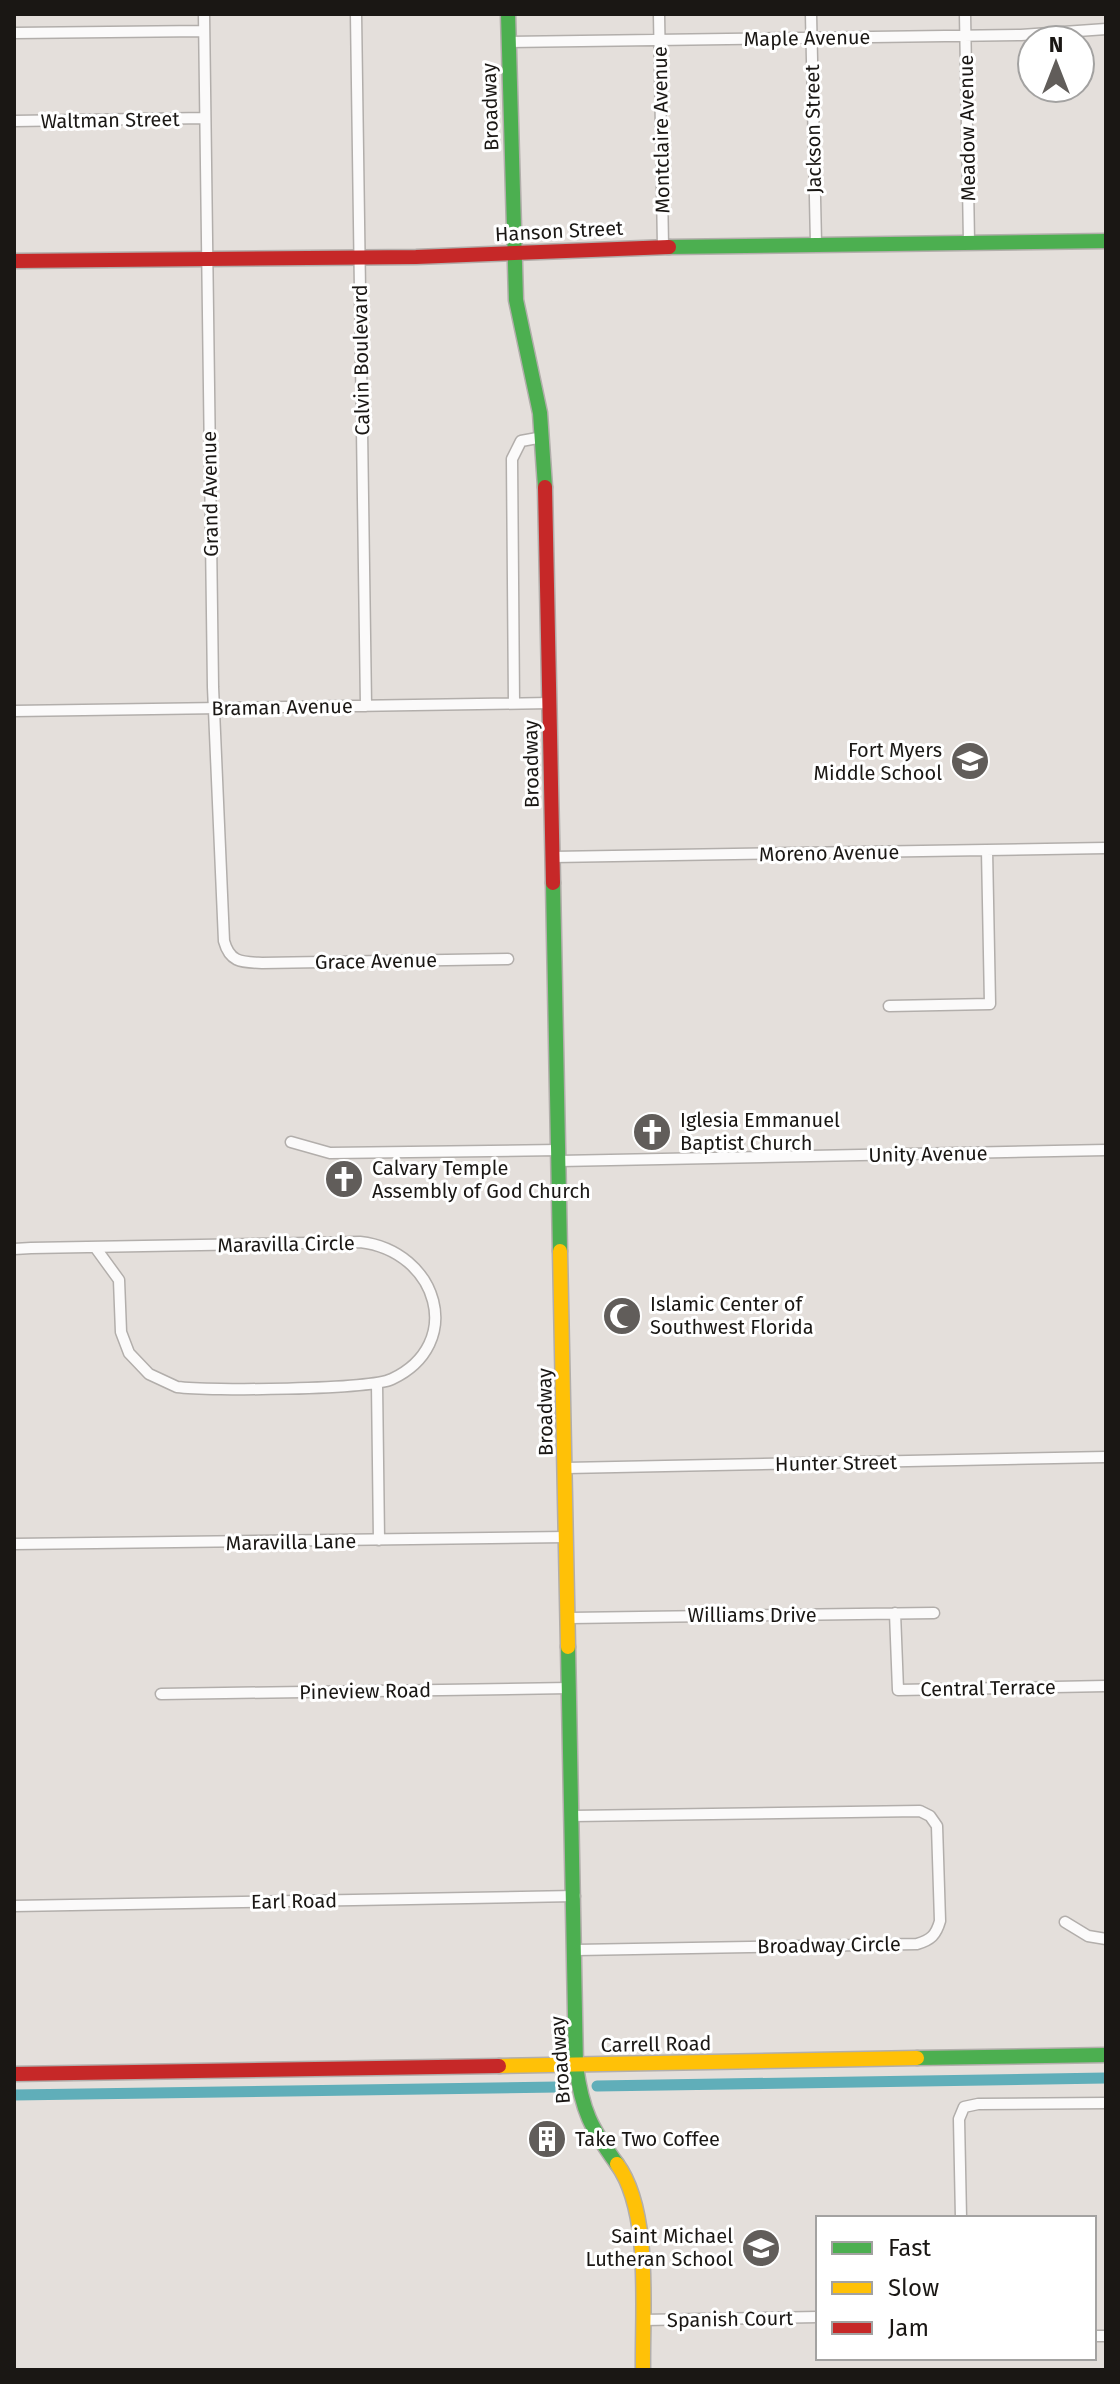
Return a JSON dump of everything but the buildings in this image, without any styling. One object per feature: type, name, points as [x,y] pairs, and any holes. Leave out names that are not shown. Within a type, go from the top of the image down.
[{"type":"street","name":"Grand Avenue","points":[[204,14],[214,708],[224,941],[227,954],[236,961],[245,962]]},
{"type":"street","name":"Calvin Boulevard","points":[[356,14],[366,706]]},
{"type":"street","name":"Broadway","points":[[508,14],[518,319],[536,391],[543,437],[570,1618],[576,2066],[587,2119],[628,2179],[639,2213],[643,2370]]},
{"type":"street","name":"Montclaire Avenue","points":[[659,14],[663,247]]},
{"type":"street","name":"Jackson Street","points":[[811,14],[816,244]]},
{"type":"street","name":"Meadow Avenue","points":[[965,14],[969,242]]},
{"type":"street","name":"Maple Avenue","points":[[508,42],[965,35],[1106,29]]},
{"type":"street","points":[[14,33],[204,31]]},
{"type":"street","name":"Waltman Street","points":[[14,121],[205,118]]},
{"type":"street","name":"Hanson Street","points":[[14,261],[1106,241]]},
{"type":"street","name":"Broadway","points":[[514,703],[512,459],[521,441],[543,437]]},
{"type":"street","name":"Braman Avenue","points":[[14,711],[550,703]]},
{"type":"street","name":"Moreno Avenue","points":[[553,857],[1106,848]]},
{"type":"street","points":[[889,1006],[990,1004],[987,850]]},
{"type":"street","name":"Grace Avenue","points":[[245,962],[508,959]]},
{"type":"street","name":"Unity Avenue","points":[[291,1142],[330,1153],[559,1156],[1106,1150]]},
{"type":"street","name":"Maravilla Circle","points":[[14,1249],[95,1247],[360,1242],[394,1251],[414,1264],[427,1284],[434,1306],[433,1329],[426,1348],[413,1364],[395,1378],[377,1384],[202,1389],[166,1384],[141,1368],[126,1347],[120,1321],[119,1280],[95,1247]]},
{"type":"street","points":[[377,1384],[379,1540]]},
{"type":"street","name":"Hunter Street","points":[[566,1468],[1106,1457]]},
{"type":"street","name":"Maravilla Lane","points":[[14,1544],[567,1537]]},
{"type":"street","name":"Central Terrace","points":[[895,1613],[898,1690],[1106,1686]]},
{"type":"street","name":"Williams Drive","points":[[570,1618],[934,1613]]},
{"type":"street","name":"Pineview Road","points":[[161,1694],[570,1688]]},
{"type":"street","name":"Broadway Circle","points":[[573,1816],[920,1811],[930,1816],[937,1826],[940,1921],[937,1932],[917,1944],[576,1950]]},
{"type":"street","name":"Earl Road","points":[[14,1906],[575,1896]]},
{"type":"street","points":[[1065,1922],[1088,1936],[1106,1939]]},
{"type":"street","name":"Carrell Road","points":[[14,2074],[1106,2055]]},
{"type":"street","points":[[961,2216],[959,2119],[964,2107],[978,2104],[1106,2103]]},
{"type":"street","name":"Spanish Court","points":[[642,2320],[816,2317]]},
{"type":"waterway","points":[[597,2086],[1106,2078]]},
{"type":"waterway","points":[[14,2095],[558,2087]]},
{"type":"traffic: fast","points":[[508,14],[516,300],[540,413],[545,487]]},
{"type":"traffic: fast","points":[[669,247],[1106,241]]},
{"type":"traffic: fast","points":[[553,883],[560,1251]]},
{"type":"traffic: fast","points":[[568,1647],[576,2066],[589,2118],[617,2164]]},
{"type":"traffic: fast","points":[[917,2058],[1106,2055]]},
{"type":"traffic: slow","points":[[560,1251],[568,1647]]},
{"type":"traffic: slow","points":[[499,2066],[917,2058]]},
{"type":"traffic: slow","points":[[617,2164],[636,2208],[640,2235],[644,2292],[643,2370]]},
{"type":"traffic: jam","points":[[14,261],[416,257],[669,247]]},
{"type":"traffic: jam","points":[[545,487],[553,883]]},
{"type":"traffic: jam","points":[[14,2074],[499,2066]]},
{"type":"place","name":"Fort Myers Middle School","points":[[970,761]]},
{"type":"place","name":"Iglesia Emmanuel Baptist Church","points":[[652,1132]]},
{"type":"place","name":"Calvary Temple Assembly of God Church","points":[[344,1179]]},
{"type":"place","name":"Islamic Center of Southwest Florida","points":[[622,1316]]},
{"type":"place","name":"Take Two Coffee","points":[[547,2139]]},
{"type":"place","name":"Saint Michael Lutheran School","points":[[761,2248]]}]
